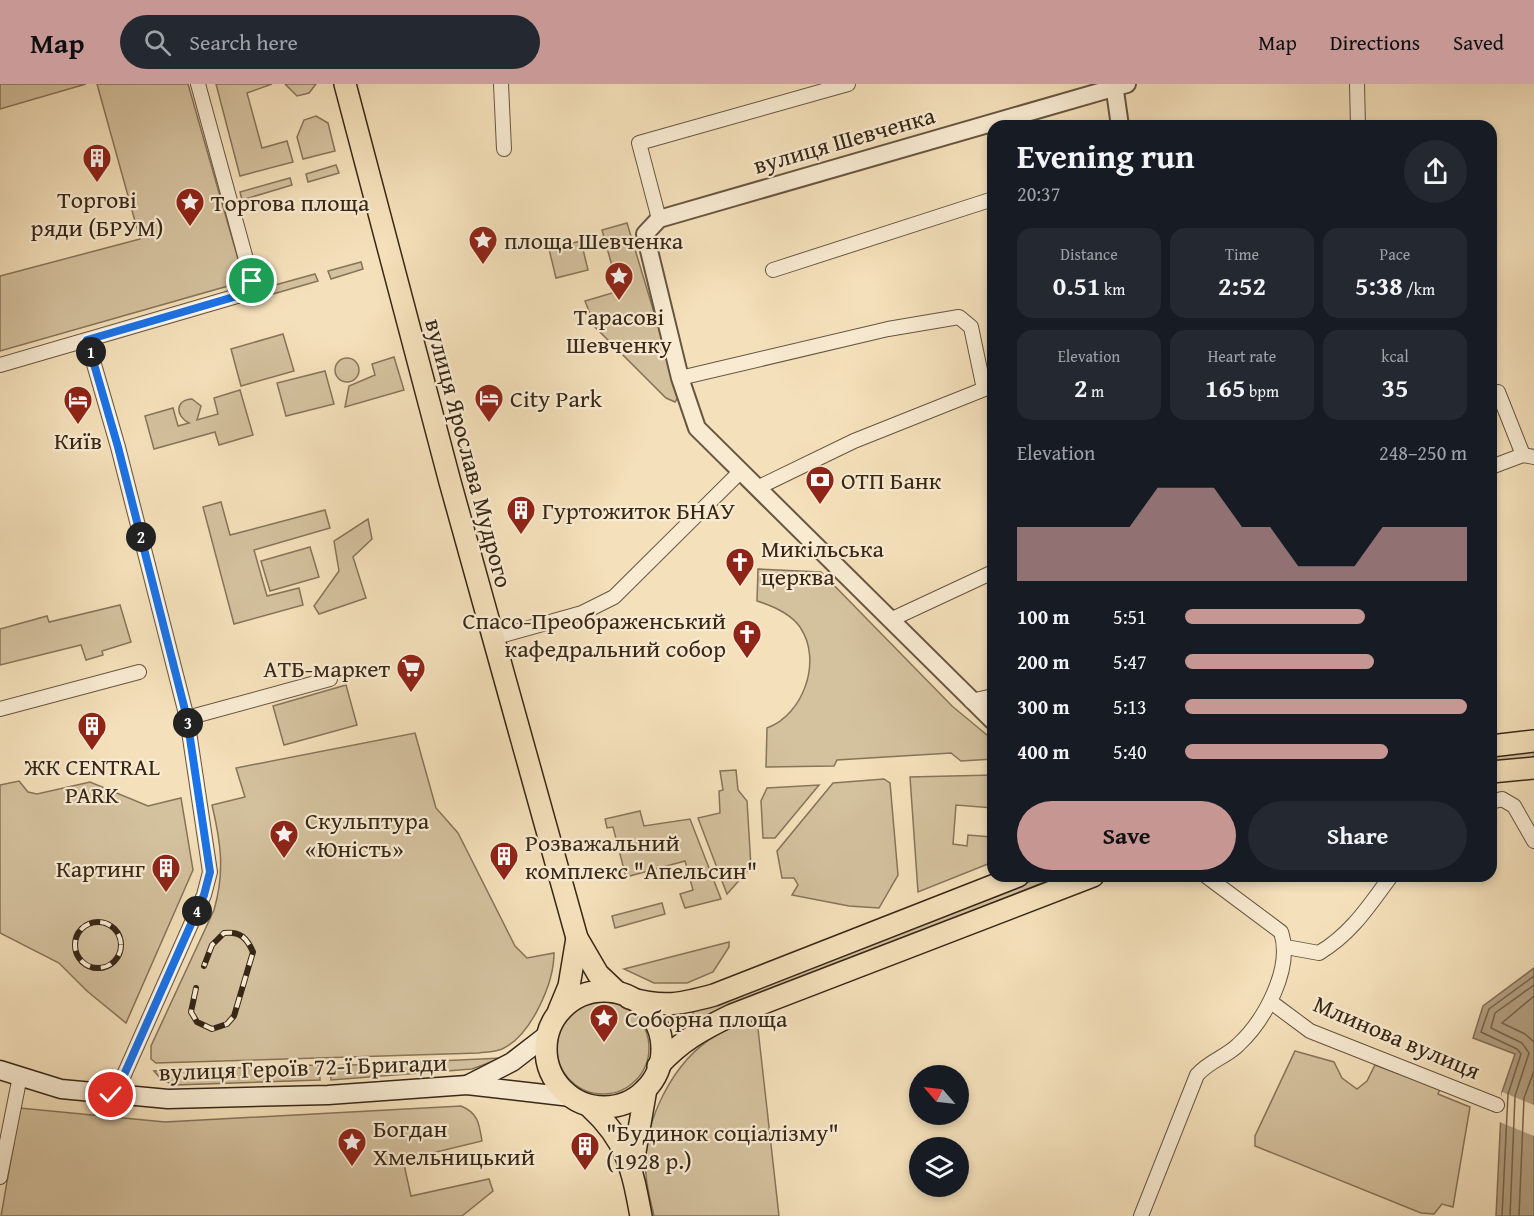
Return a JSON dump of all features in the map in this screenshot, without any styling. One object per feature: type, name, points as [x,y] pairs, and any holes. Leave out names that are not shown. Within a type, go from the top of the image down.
[{"type":"main road","name":"вулиця Ярослава Мудрого","points":[[345,84],[493,638],[577,938],[598,974],[623,995]]},
{"type":"main road","points":[[1497,745],[1534,741]]},
{"type":"main road","points":[[1497,771],[1534,768]]},
{"type":"main road","points":[[640,1216],[632,1169],[611,1126],[590,1107],[571,1097],[551,1073],[546,1048],[547,1035],[558,1012],[573,1000],[590,992],[623,995],[654,1005],[679,1004],[714,995],[1003,882]]},
{"type":"main road","points":[[658,1066],[677,1046],[692,1035],[732,1015],[1077,882]]},
{"type":"main road","name":"вулиця Ярослава Мудрого","points":[[558,1012],[569,986],[577,938]]},
{"type":"main road","points":[[623,995],[649,1013],[657,1024],[662,1050],[658,1066],[646,1089],[632,1169]]},
{"type":"main road","name":"вулиця Героїв 72-ї Бригади","points":[[467,1084],[512,1062],[531,1050],[547,1035]]},
{"type":"main road","name":"вулиця Героїв 72-ї Бригади","points":[[0,1070],[61,1089],[168,1099],[242,1099],[467,1084],[571,1097]]},
{"type":"main road","points":[[590,1107],[616,1106],[632,1100],[646,1089]]},
{"type":"street","points":[[0,365],[244,294],[250,288],[252,281],[198,84]]},
{"type":"street","points":[[501,84],[504,149]]},
{"type":"street","points":[[848,84],[639,143],[653,224],[644,237],[680,378],[697,428],[987,716]]},
{"type":"street","points":[[1357,84],[1358,120]]},
{"type":"street","points":[[1119,86],[1120,120]]},
{"type":"street","name":"вулиця Шевченка","points":[[998,120],[1119,86]]},
{"type":"street","name":"вулиця Шевченка","points":[[653,224],[987,123]]},
{"type":"street","points":[[773,270],[987,201]]},
{"type":"street","points":[[680,378],[888,329],[959,317],[971,327],[987,380]]},
{"type":"street","points":[[87,340],[118,447],[187,718],[210,872],[204,895],[115,1095]]},
{"type":"street","points":[[757,488],[854,441],[987,388]]},
{"type":"street","points":[[1497,465],[1528,456],[1498,393]]},
{"type":"street","points":[[493,638],[582,613],[614,597],[740,472]]},
{"type":"street","points":[[890,620],[987,575]]},
{"type":"street","points":[[0,709],[139,672]]},
{"type":"street","points":[[187,718],[330,679]]},
{"type":"street","points":[[971,701],[987,697]]},
{"type":"street","points":[[1497,800],[1502,799],[1515,806],[1534,841]]},
{"type":"street","points":[[1141,1216],[1197,1075],[1207,1064],[1238,1045],[1271,1002],[1286,946],[1281,932],[1214,882]]},
{"type":"street","points":[[1286,946],[1319,953],[1340,941],[1361,918],[1387,882]]},
{"type":"street","name":"Млинова вулиця","points":[[1271,1002],[1310,1031],[1497,1105]]},
{"type":"street","points":[[0,1177],[20,1076]]},
{"type":"shaded area","points":[[0,84],[86,84],[0,109]]},
{"type":"shaded area","points":[[97,84],[188,84],[242,273],[235,284],[0,351],[0,276],[140,239]]},
{"type":"shaded area","points":[[216,84],[272,84],[247,93],[262,148],[287,141],[293,162],[240,176]]},
{"type":"shaded area","points":[[285,84],[316,84],[309,93],[297,96]]},
{"type":"shaded area","points":[[316,116],[328,123],[335,151],[303,159],[297,137],[304,120]]},
{"type":"shaded area","points":[[336,165],[339,173],[308,182],[306,174]]},
{"type":"shaded area","points":[[290,178],[292,185],[242,200],[240,192]]},
{"type":"shaded area","points":[[627,223],[675,382],[677,399],[675,402],[666,398],[595,327],[585,301],[619,291],[602,230]]},
{"type":"shaded area","points":[[581,241],[588,270],[556,278],[549,249]]},
{"type":"shaded area","points":[[361,262],[363,269],[331,279],[328,271]]},
{"type":"shaded area","points":[[315,274],[318,281],[266,296],[264,288]]},
{"type":"shaded area","points":[[283,334],[294,371],[241,386],[231,349]]},
{"type":"shaded area","points":[[394,357],[404,390],[345,407],[349,386],[375,375],[372,364]]},
{"type":"shaded area","points":[[347,358],[355,362],[359,370],[355,378],[347,382],[339,378],[335,370],[339,362]]},
{"type":"shaded area","points":[[325,371],[334,404],[286,416],[277,383]]},
{"type":"shaded area","points":[[240,390],[253,435],[219,445],[215,432],[154,449],[145,416],[173,408],[178,426],[189,423],[179,413],[182,402],[192,399],[201,406],[197,420],[218,414],[214,398]]},
{"type":"shaded area","points":[[221,502],[230,535],[325,510],[330,528],[254,550],[267,596],[299,588],[303,605],[234,624],[203,507]]},
{"type":"shaded area","points":[[368,519],[372,539],[353,557],[366,598],[319,614],[314,606],[339,571],[334,541]]},
{"type":"shaded area","points":[[310,547],[319,577],[270,591],[261,561]]},
{"type":"shaded area","points":[[758,569],[821,572],[952,706],[987,735],[987,759],[961,761],[951,753],[837,760],[834,766],[766,767],[767,728],[791,712],[799,699],[806,685],[810,655],[807,641],[796,622],[781,611],[757,601]]},
{"type":"shaded area","points":[[120,605],[131,642],[102,651],[103,655],[86,660],[81,645],[0,665],[0,629],[47,616],[49,622]]},
{"type":"shaded area","points":[[346,685],[357,725],[284,745],[273,706]]},
{"type":"shaded area","points":[[415,733],[436,808],[458,833],[515,946],[527,958],[554,953],[550,979],[545,993],[531,1021],[522,1033],[502,1049],[479,1053],[156,1063],[151,1059],[151,1046],[214,910],[220,883],[218,832],[212,805],[245,797],[236,768]]},
{"type":"shaded area","points":[[1534,750],[1534,759],[1497,762],[1497,753]]},
{"type":"shaded area","points":[[736,770],[738,790],[747,801],[751,867],[727,894],[698,818],[720,813],[719,791],[723,790],[720,771]]},
{"type":"shaded area","points":[[987,775],[987,808],[956,805],[953,844],[967,846],[968,835],[987,837],[987,864],[918,892],[910,777]]},
{"type":"shaded area","points":[[884,779],[890,783],[898,875],[879,908],[849,906],[792,895],[798,885],[794,878],[782,878],[777,851],[833,783]]},
{"type":"shaded area","points":[[19,781],[28,792],[37,794],[90,782],[148,806],[181,798],[193,870],[126,1023],[87,991],[59,963],[0,933],[0,785]]},
{"type":"shaded area","points":[[819,785],[775,838],[763,838],[761,801],[767,788]]},
{"type":"shaded area","points":[[640,811],[644,826],[690,819],[721,899],[685,908],[680,894],[693,890],[685,861],[626,877],[613,827],[607,828],[605,819]]},
{"type":"shaded area","points":[[1028,882],[1044,882],[885,947],[696,1019],[692,1011]]},
{"type":"shaded area","points":[[662,903],[665,914],[615,928],[612,916]]},
{"type":"shaded area","points":[[729,942],[729,947],[713,972],[687,983],[654,983],[624,969]]},
{"type":"shaded area","name":"Соборна площа","points":[[603,1002],[621,1005],[636,1015],[646,1030],[649,1048],[646,1066],[636,1081],[621,1091],[603,1094],[585,1091],[570,1081],[560,1066],[557,1048],[560,1030],[570,1015],[585,1005]]},
{"type":"shaded area","points":[[757,1020],[779,1216],[654,1216],[649,1196],[646,1155],[649,1135],[663,1095],[674,1076],[702,1045],[727,1029]]},
{"type":"shaded area","points":[[1295,1051],[1334,1062],[1342,1078],[1357,1089],[1367,1081],[1375,1065],[1440,1089],[1438,1094],[1470,1107],[1453,1207],[1442,1204],[1434,1214],[1421,1213],[1255,1146],[1255,1136]]},
{"type":"shaded area","points":[[502,1058],[472,1069],[331,1080],[330,1066]]},
{"type":"shaded area","points":[[319,1065],[320,1080],[175,1085],[162,1080],[154,1071]]},
{"type":"shaded area","points":[[461,1106],[477,1119],[482,1141],[403,1160],[411,1196],[489,1179],[493,1191],[462,1216],[1,1216],[20,1108],[165,1122]]},
{"type":"water","points":[[1534,968],[1534,1216],[1496,1216],[1502,1092],[1515,1054],[1473,1038],[1483,1006]]},
{"type":"pier","points":[[1502,1092],[1534,1105],[1534,1136],[1497,1121]]},
{"type":"railway","points":[[103,922],[115,928],[120,936],[121,945],[120,954],[115,962],[107,967],[93,968],[81,962],[76,954],[75,940],[81,928],[89,923],[103,922]]},
{"type":"railway","points":[[196,988],[191,1012],[197,1022],[212,1029],[227,1024],[234,1016],[253,952],[239,934],[224,933],[212,945],[204,966]]},
{"type":"place","name":"Торгові ряди (БРУМ)","points":[[97,184]]},
{"type":"place","name":"Торгова площа","points":[[190,228]]},
{"type":"place","name":"площа Шевченка","points":[[483,266]]},
{"type":"place","name":"Тарасові Шевченку","points":[[619,302]]},
{"type":"place","name":"City Park","points":[[489,424]]},
{"type":"place","name":"Київ","points":[[78,426]]},
{"type":"place","name":"ОТП Банк","points":[[820,506]]},
{"type":"place","name":"Гуртожиток БНАУ","points":[[521,536]]},
{"type":"place","name":"Микільська церква","points":[[740,588]]},
{"type":"place","name":"Спасо-Преображенський кафедральний собор","points":[[747,660]]},
{"type":"place","name":"АТБ-маркет","points":[[411,694]]},
{"type":"place","name":"ЖК CENTRAL PARK","points":[[92,752]]},
{"type":"place","name":"Скульптура «Юність»","points":[[284,860]]},
{"type":"place","name":"Розважальний комплекс \"Апельсин\"","points":[[504,882]]},
{"type":"place","name":"Картинг","points":[[166,894]]},
{"type":"place","name":"Соборна площа","points":[[604,1044]]},
{"type":"place","name":"Богдан Хмельницький","points":[[352,1168]]},
{"type":"place","name":"\"Будинок соціалізму\" (1928 р.)","points":[[585,1172]]},
{"type":"route","points":[[111,1095],[115,1095],[180,950],[204,895],[210,872],[206,828],[187,718],[118,447],[87,340],[244,294],[250,288],[252,281]]}]
